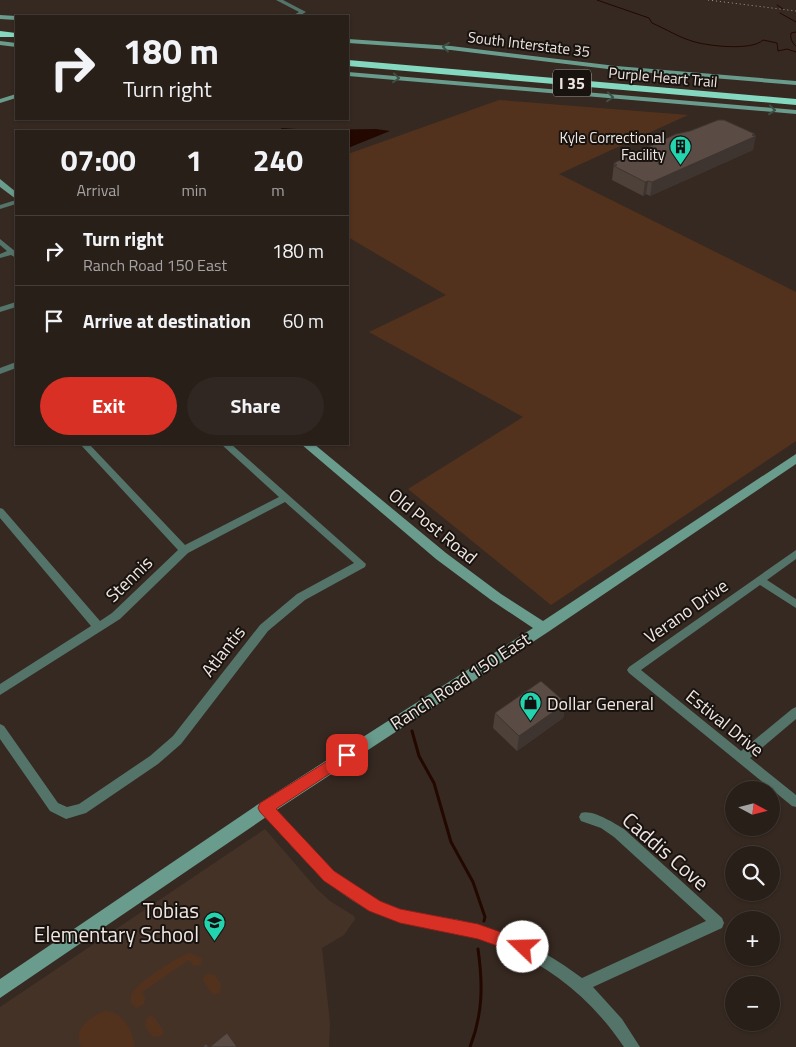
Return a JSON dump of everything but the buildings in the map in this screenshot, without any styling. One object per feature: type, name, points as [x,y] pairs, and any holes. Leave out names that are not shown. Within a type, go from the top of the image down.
[{"type":"highway","points":[[0,28],[15,30]]},
{"type":"highway","points":[[0,34],[15,35]]},
{"type":"highway","name":"Purple Heart Trail","points":[[349,58],[796,96]]},
{"type":"highway","name":"Purple Heart Trail","points":[[349,63],[796,102]]},
{"type":"main road","points":[[0,17],[15,18]]},
{"type":"main road","name":"South Interstate 35","points":[[349,41],[442,47],[616,68],[796,83]]},
{"type":"main road","points":[[0,44],[15,45]]},
{"type":"main road","points":[[349,74],[796,112]]},
{"type":"main road","points":[[0,101],[15,96]]},
{"type":"main road","points":[[0,182],[15,195]]},
{"type":"main road","name":"Old Post Road","points":[[308,445],[441,556],[542,628]]},
{"type":"main road","name":"Ranch Road 150 East","points":[[0,989],[266,808],[542,628],[796,458]]},
{"type":"street","points":[[279,0],[303,12],[297,15]]},
{"type":"street","points":[[0,207],[15,202]]},
{"type":"street","points":[[0,241],[14,254]]},
{"type":"street","points":[[0,256],[14,254]]},
{"type":"street","points":[[0,310],[15,304]]},
{"type":"street","points":[[0,371],[14,368]]},
{"type":"street","points":[[85,445],[184,550]]},
{"type":"street","name":"Atlantis","points":[[0,729],[54,807],[65,816],[82,809],[154,760],[178,740],[264,628],[301,597],[361,564],[227,445]]},
{"type":"street","name":"Stennis","points":[[0,690],[99,628],[129,605],[184,550],[285,498]]},
{"type":"street","points":[[0,511],[99,628]]},
{"type":"street","name":"Verano Drive","points":[[633,670],[796,554]]},
{"type":"street","points":[[760,580],[796,604]]},
{"type":"street","name":"Estival Drive","points":[[633,670],[796,802]]},
{"type":"street","points":[[741,758],[796,712]]},
{"type":"street","points":[[266,808],[329,876],[375,906],[400,916],[462,928],[514,943],[550,961],[582,986],[608,1012],[633,1047]]},
{"type":"street","name":"Caddis Cove","points":[[582,986],[717,923],[619,833],[605,824],[584,817]]},
{"type":"shaded area","points":[[499,100],[688,115],[559,174],[796,292],[796,441],[551,605],[408,489],[523,417],[369,332],[446,295],[349,238],[349,154]]},
{"type":"shaded area","points":[[282,128],[310,130],[279,130]]},
{"type":"shaded area","points":[[376,129],[390,131],[349,148],[349,130],[310,130]]},
{"type":"shaded area","name":"Tobias Elementary School","points":[[265,829],[316,888],[330,901],[354,916],[355,919],[344,935],[322,948],[330,1023],[329,1047],[0,1047],[0,1007]]},
{"type":"shaded area","points":[[190,953],[202,959],[201,965],[194,966],[189,960],[142,992],[145,998],[144,1004],[136,1008],[131,1003],[131,995],[140,984],[167,965]]},
{"type":"shaded area","points":[[205,975],[215,975],[221,985],[220,993],[212,994],[203,980]]},
{"type":"shaded area","points":[[105,1011],[116,1014],[126,1023],[134,1041],[134,1047],[81,1047],[79,1034],[84,1024]]},
{"type":"shaded area","points":[[152,1015],[164,1031],[158,1037],[152,1036],[145,1026],[147,1018]]},
{"type":"waterway","points":[[597,0],[649,18],[652,23],[695,42],[740,47],[750,46],[763,40],[777,43],[778,51],[787,49],[796,52]]},
{"type":"waterway","points":[[777,5],[783,9]]},
{"type":"waterway","points":[[780,13],[796,22]]},
{"type":"waterway","points":[[796,32],[791,33],[793,43],[796,46]]},
{"type":"waterway","points":[[412,731],[419,756],[434,783],[451,842],[473,882],[485,917],[484,921]]},
{"type":"waterway","points":[[470,1047],[480,1011],[481,999],[478,949]]},
{"type":"railway","points":[[708,0],[796,11]]},
{"type":"place","name":"Kyle Correctional Facility","points":[[681,165]]},
{"type":"place","name":"Dollar General","points":[[531,722]]},
{"type":"place","name":"Tobias Elementary School","points":[[215,941]]},
{"type":"route","points":[[347,755],[266,808],[329,876],[344,888],[375,906],[400,916],[494,936],[523,947]]}]
